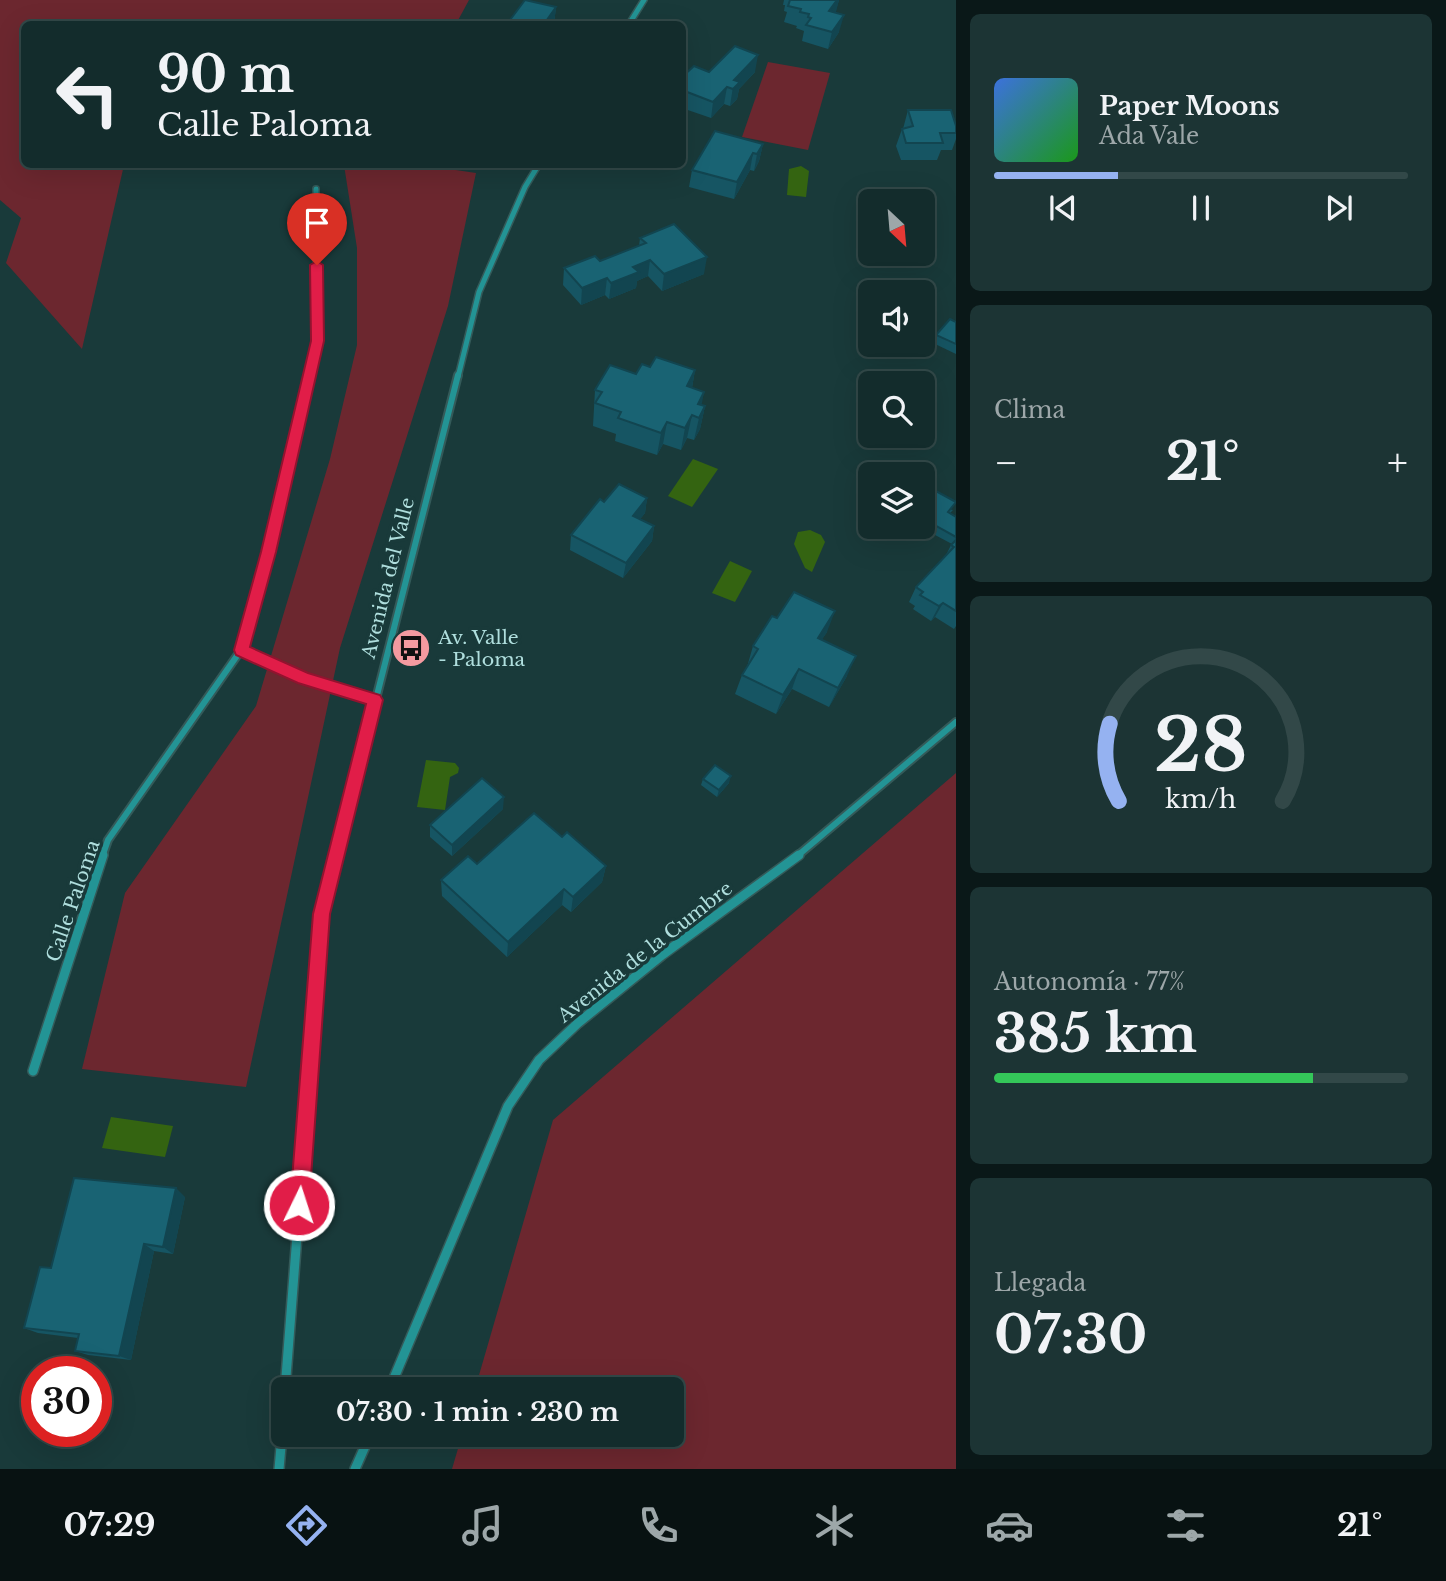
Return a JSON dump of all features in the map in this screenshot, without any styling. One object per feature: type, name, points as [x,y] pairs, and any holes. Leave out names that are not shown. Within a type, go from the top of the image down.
[{"type":"street","points":[[631,21],[644,0]]},
{"type":"street","name":"Avenida del Valle","points":[[286,1377],[322,914],[479,292],[525,187],[537,168]]},
{"type":"street","name":"Calle Paloma","points":[[33,1071],[108,840],[241,650],[268,552],[317,341],[316,189]]},
{"type":"street","points":[[241,650],[304,678],[375,700]]},
{"type":"street","name":"Avenida de la Cumbre","points":[[394,1377],[508,1106],[539,1060],[578,1023],[662,955],[785,867],[956,722]]},
{"type":"street","points":[[279,1469],[281,1447]]},
{"type":"street","points":[[355,1469],[365,1447]]},
{"type":"shaded area","points":[[0,0],[469,0],[458,21],[21,21],[21,168],[123,168],[82,349],[6,263],[21,218],[0,200]]},
{"type":"shaded area","points":[[768,62],[830,73],[808,150],[742,137]]},
{"type":"shaded area","points":[[801,166],[809,171],[806,197],[787,195],[789,169]]},
{"type":"shaded area","points":[[344,168],[442,168],[476,173],[448,306],[340,648],[246,1087],[82,1069],[125,893],[256,706],[330,459],[357,345],[357,248]]},
{"type":"shaded area","points":[[693,459],[718,469],[692,507],[668,496]]},
{"type":"shaded area","points":[[810,530],[821,535],[825,542],[812,572],[805,568],[794,544],[798,532]]},
{"type":"shaded area","points":[[730,561],[752,571],[735,602],[712,593]]},
{"type":"shaded area","points":[[426,760],[455,763],[459,768],[458,773],[450,777],[445,810],[417,807]]},
{"type":"shaded area","points":[[956,773],[956,1469],[452,1469],[458,1447],[684,1447],[684,1377],[478,1377],[553,1120]]},
{"type":"shaded area","points":[[111,1117],[173,1126],[165,1157],[102,1148]]},
{"type":"building","points":[[525,0],[556,7],[546,21],[510,20]]},
{"type":"building","points":[[790,0],[837,0],[829,11],[844,15],[832,32],[806,25],[811,18],[808,17],[809,14],[788,6]]},
{"type":"building","points":[[735,46],[758,55],[734,80],[740,82],[733,89],[727,87],[713,102],[686,92],[686,73],[694,66],[709,72]]},
{"type":"building","points":[[908,110],[951,110],[956,133],[940,133],[943,143],[906,143],[902,129],[913,126]]},
{"type":"building","points":[[715,131],[763,144],[757,154],[753,153],[737,182],[692,170]]},
{"type":"building","points":[[674,224],[707,257],[664,274],[650,260],[633,267],[639,272],[611,283],[607,278],[582,288],[564,268],[595,256],[600,261],[646,243],[640,238]]},
{"type":"building","points":[[950,319],[956,322],[956,344],[936,335]]},
{"type":"building","points":[[656,357],[695,370],[687,386],[704,392],[698,404],[705,406],[699,418],[692,415],[685,428],[667,422],[661,433],[618,418],[621,412],[595,403],[602,392],[595,390],[610,365],[636,374],[642,364],[650,367]]},
{"type":"building","points":[[619,484],[647,498],[633,516],[654,526],[626,563],[571,535],[600,499],[604,502]]},
{"type":"building","points":[[935,491],[956,502],[948,512],[956,517],[956,537],[935,525]]},
{"type":"building","points":[[956,540],[956,611],[943,603],[939,606],[920,595],[923,592],[916,587],[954,547],[951,545]]},
{"type":"building","points":[[794,592],[835,611],[818,638],[856,656],[838,688],[799,669],[783,695],[742,675],[758,649],[753,646],[772,616],[777,618]]},
{"type":"building","points":[[715,765],[731,776],[719,790],[703,779]]},
{"type":"building","points":[[482,778],[504,797],[452,845],[430,825]]},
{"type":"building","points":[[534,813],[562,837],[567,832],[606,866],[573,897],[564,889],[508,942],[441,880],[468,856],[477,864]]},
{"type":"building","points":[[74,1178],[176,1188],[163,1247],[144,1244],[119,1356],[75,1351],[79,1334],[24,1328],[40,1267],[51,1268]]},
{"type":"place","name":"Av. Valle - Paloma","points":[[411,648]]},
{"type":"route","points":[[299,1205],[322,914],[375,700],[304,678],[241,650],[268,552],[317,341],[317,265]]}]
